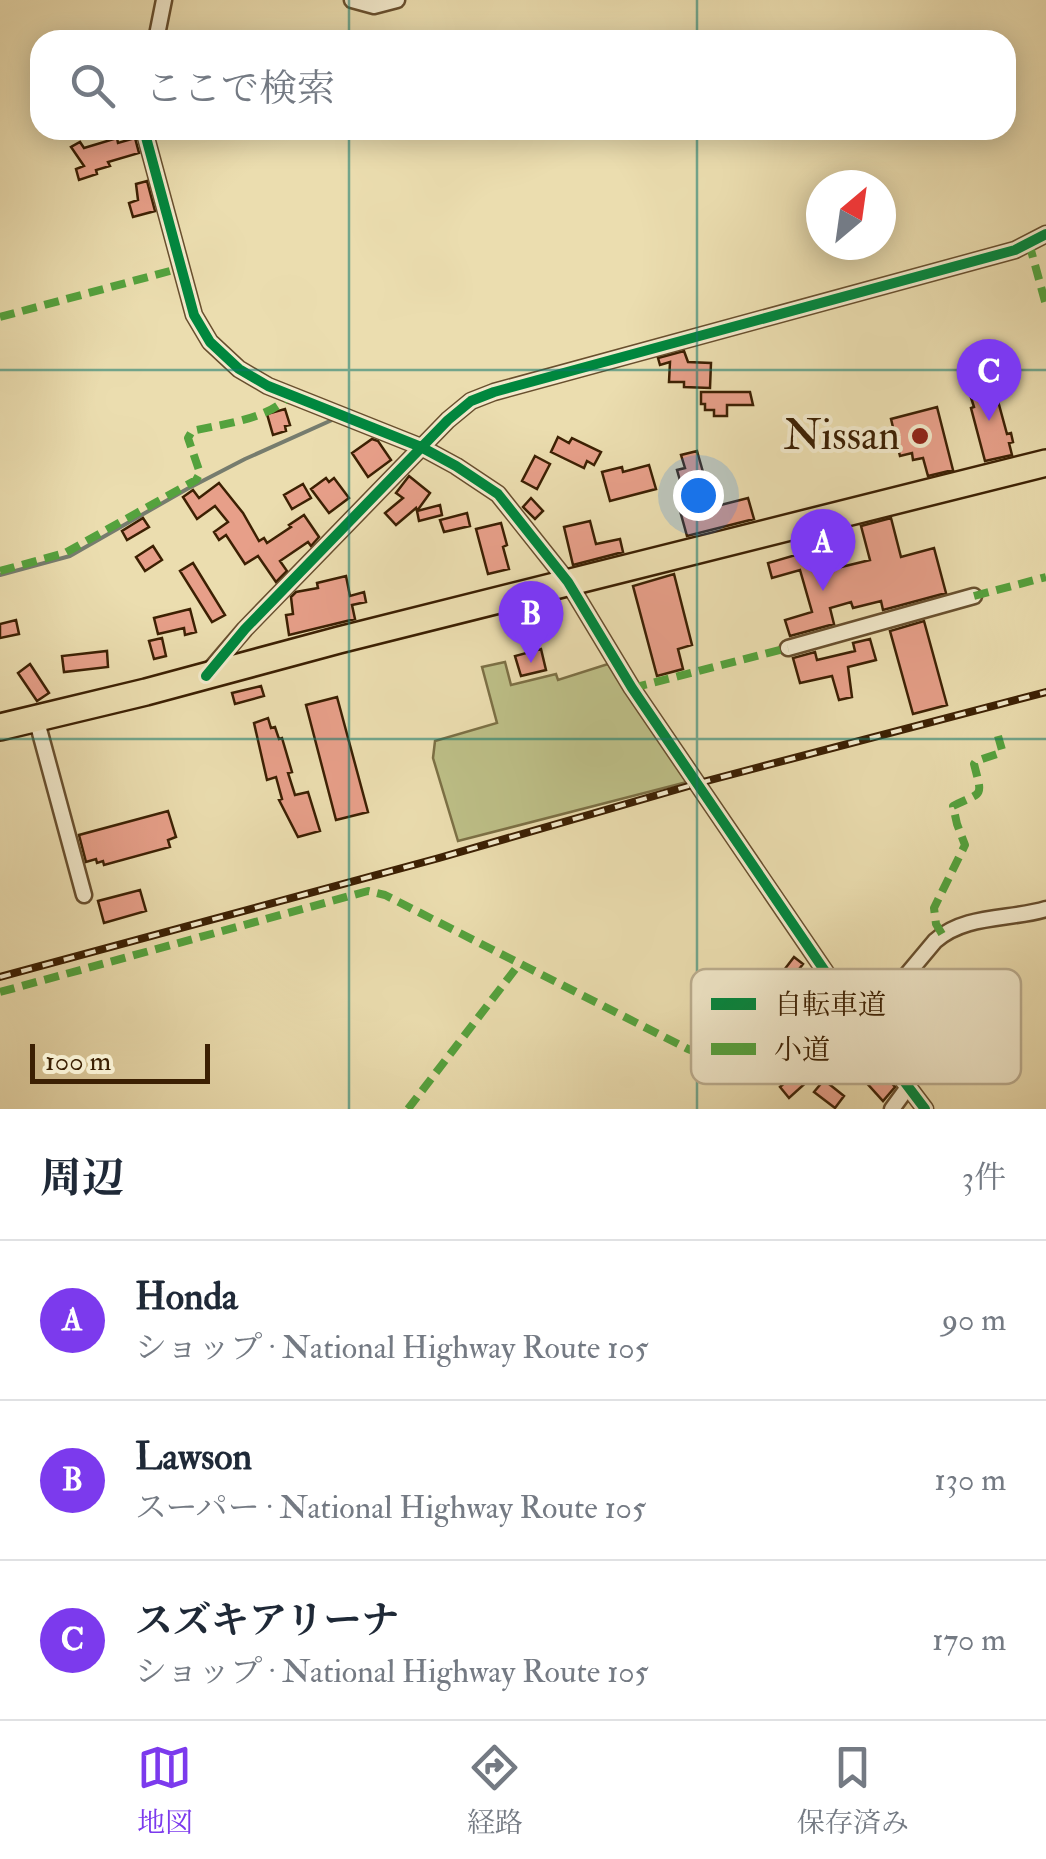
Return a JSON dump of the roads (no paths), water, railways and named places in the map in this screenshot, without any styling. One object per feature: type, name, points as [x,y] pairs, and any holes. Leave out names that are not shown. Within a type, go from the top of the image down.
[{"type":"highway","points":[[0,727],[1046,463]]},
{"type":"street","points":[[158,30],[164,0]]},
{"type":"street","points":[[352,0],[374,6],[398,0]]},
{"type":"street","points":[[147,140],[194,315],[210,342],[239,370],[268,386],[421,446],[498,494],[568,582],[632,688],[823,969]]},
{"type":"street","points":[[206,676],[245,629],[421,446],[471,401],[1015,250],[1046,234]]},
{"type":"street","points":[[788,648],[974,596]]},
{"type":"street","points":[[36,718],[84,895]]},
{"type":"street","points":[[912,969],[946,931],[963,924],[1046,909]]},
{"type":"street","points":[[906,1084],[925,1109]]},
{"type":"street","points":[[892,1109],[908,1087]]},
{"type":"waterway","points":[[0,575],[70,556],[187,489],[332,420]]},
{"type":"railway","points":[[0,977],[699,783],[1046,692]]},
{"type":"place","name":"スズキアリーナ","points":[[989,421]]},
{"type":"place","name":"Nissan","points":[[920,436]]},
{"type":"place","name":"Honda","points":[[823,591]]},
{"type":"place","name":"Lawson","points":[[531,663]]}]
